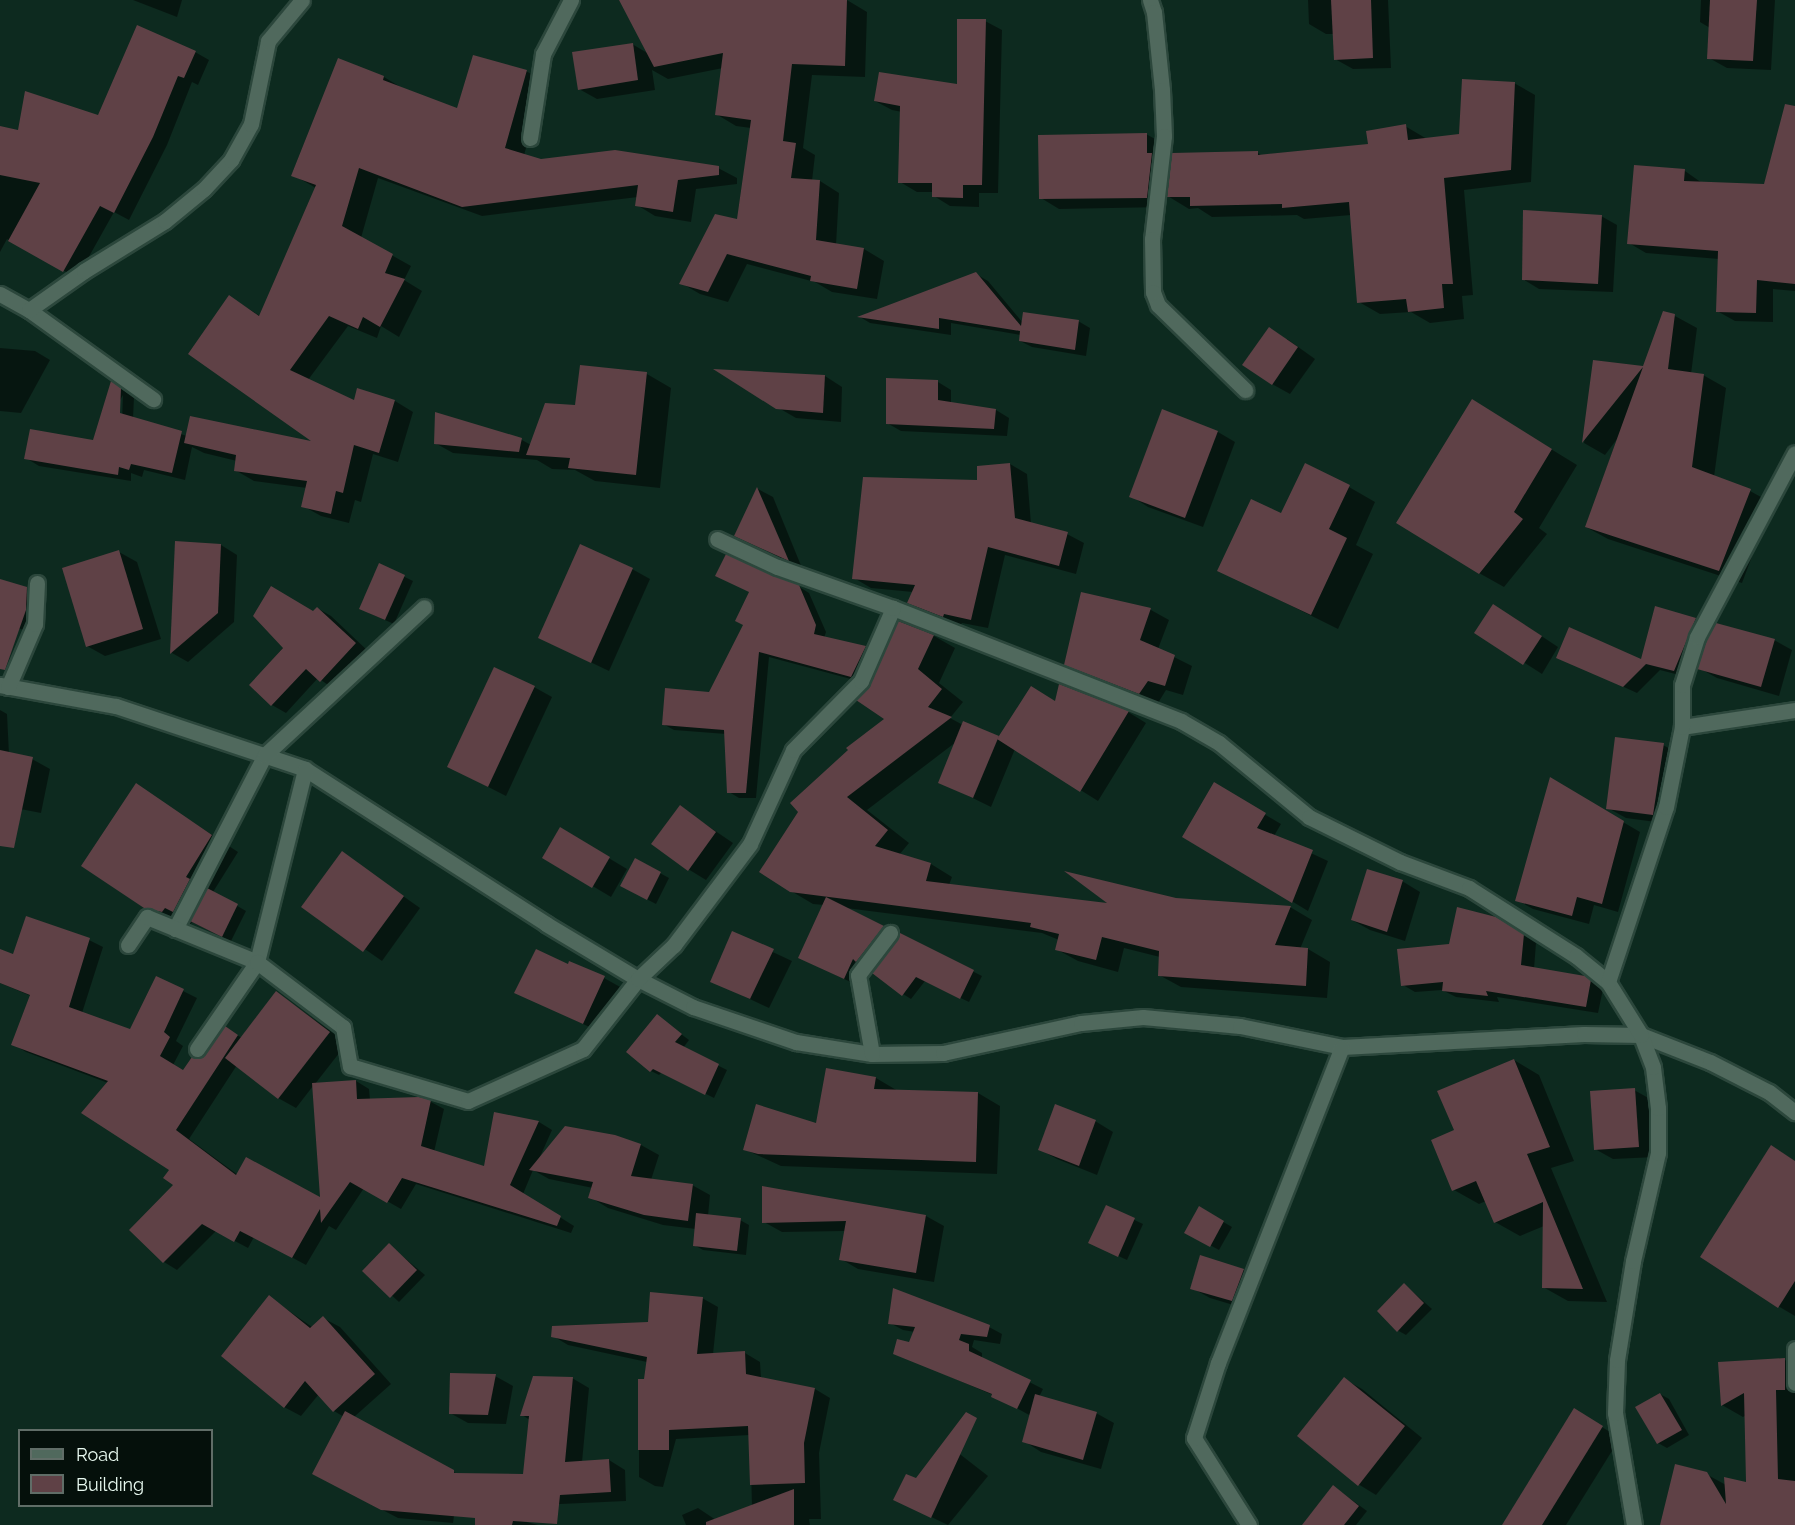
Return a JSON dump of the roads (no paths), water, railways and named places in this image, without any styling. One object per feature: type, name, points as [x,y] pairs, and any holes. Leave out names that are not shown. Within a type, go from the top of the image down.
[{"type":"street","points":[[29,310],[84,271],[165,221],[204,189],[231,160],[251,124],[268,41],[302,0]]},
{"type":"street","points":[[530,138],[543,54],[570,0]]},
{"type":"street","points":[[1150,0],[1154,12],[1164,136],[1152,239],[1153,292],[1158,305],[1245,390]]},
{"type":"street","points":[[0,294],[29,310],[153,399]]},
{"type":"street","points":[[1608,982],[1666,807],[1682,727],[1682,685],[1697,637],[1795,453]]},
{"type":"street","points":[[717,539],[777,567],[893,608],[1181,721],[1219,743],[1309,817],[1401,862],[1469,888],[1576,956],[1608,982],[1641,1035],[1653,1067],[1658,1153],[1622,1316],[1615,1413],[1634,1525]]},
{"type":"street","points":[[37,583],[35,624],[4,686],[116,706],[305,769],[546,924],[638,979],[693,1007],[795,1042],[872,1054],[943,1053],[1081,1023],[1143,1017],[1240,1026],[1342,1047],[1584,1034],[1641,1035],[1710,1062],[1769,1092],[1795,1112]]},
{"type":"street","points":[[175,929],[265,755],[424,607]]},
{"type":"street","points":[[128,945],[147,917],[257,962],[343,1027],[350,1066],[468,1101],[583,1049],[638,979],[674,945],[750,844],[793,750],[861,681],[893,608]]},
{"type":"street","points":[[1682,727],[1795,710]]},
{"type":"street","points":[[197,1049],[257,962],[305,769]]},
{"type":"street","points":[[872,1054],[858,975],[890,933]]},
{"type":"street","points":[[1249,1525],[1194,1438],[1218,1363],[1342,1047]]},
{"type":"street","points":[[1795,1349],[1795,1383]]}]
